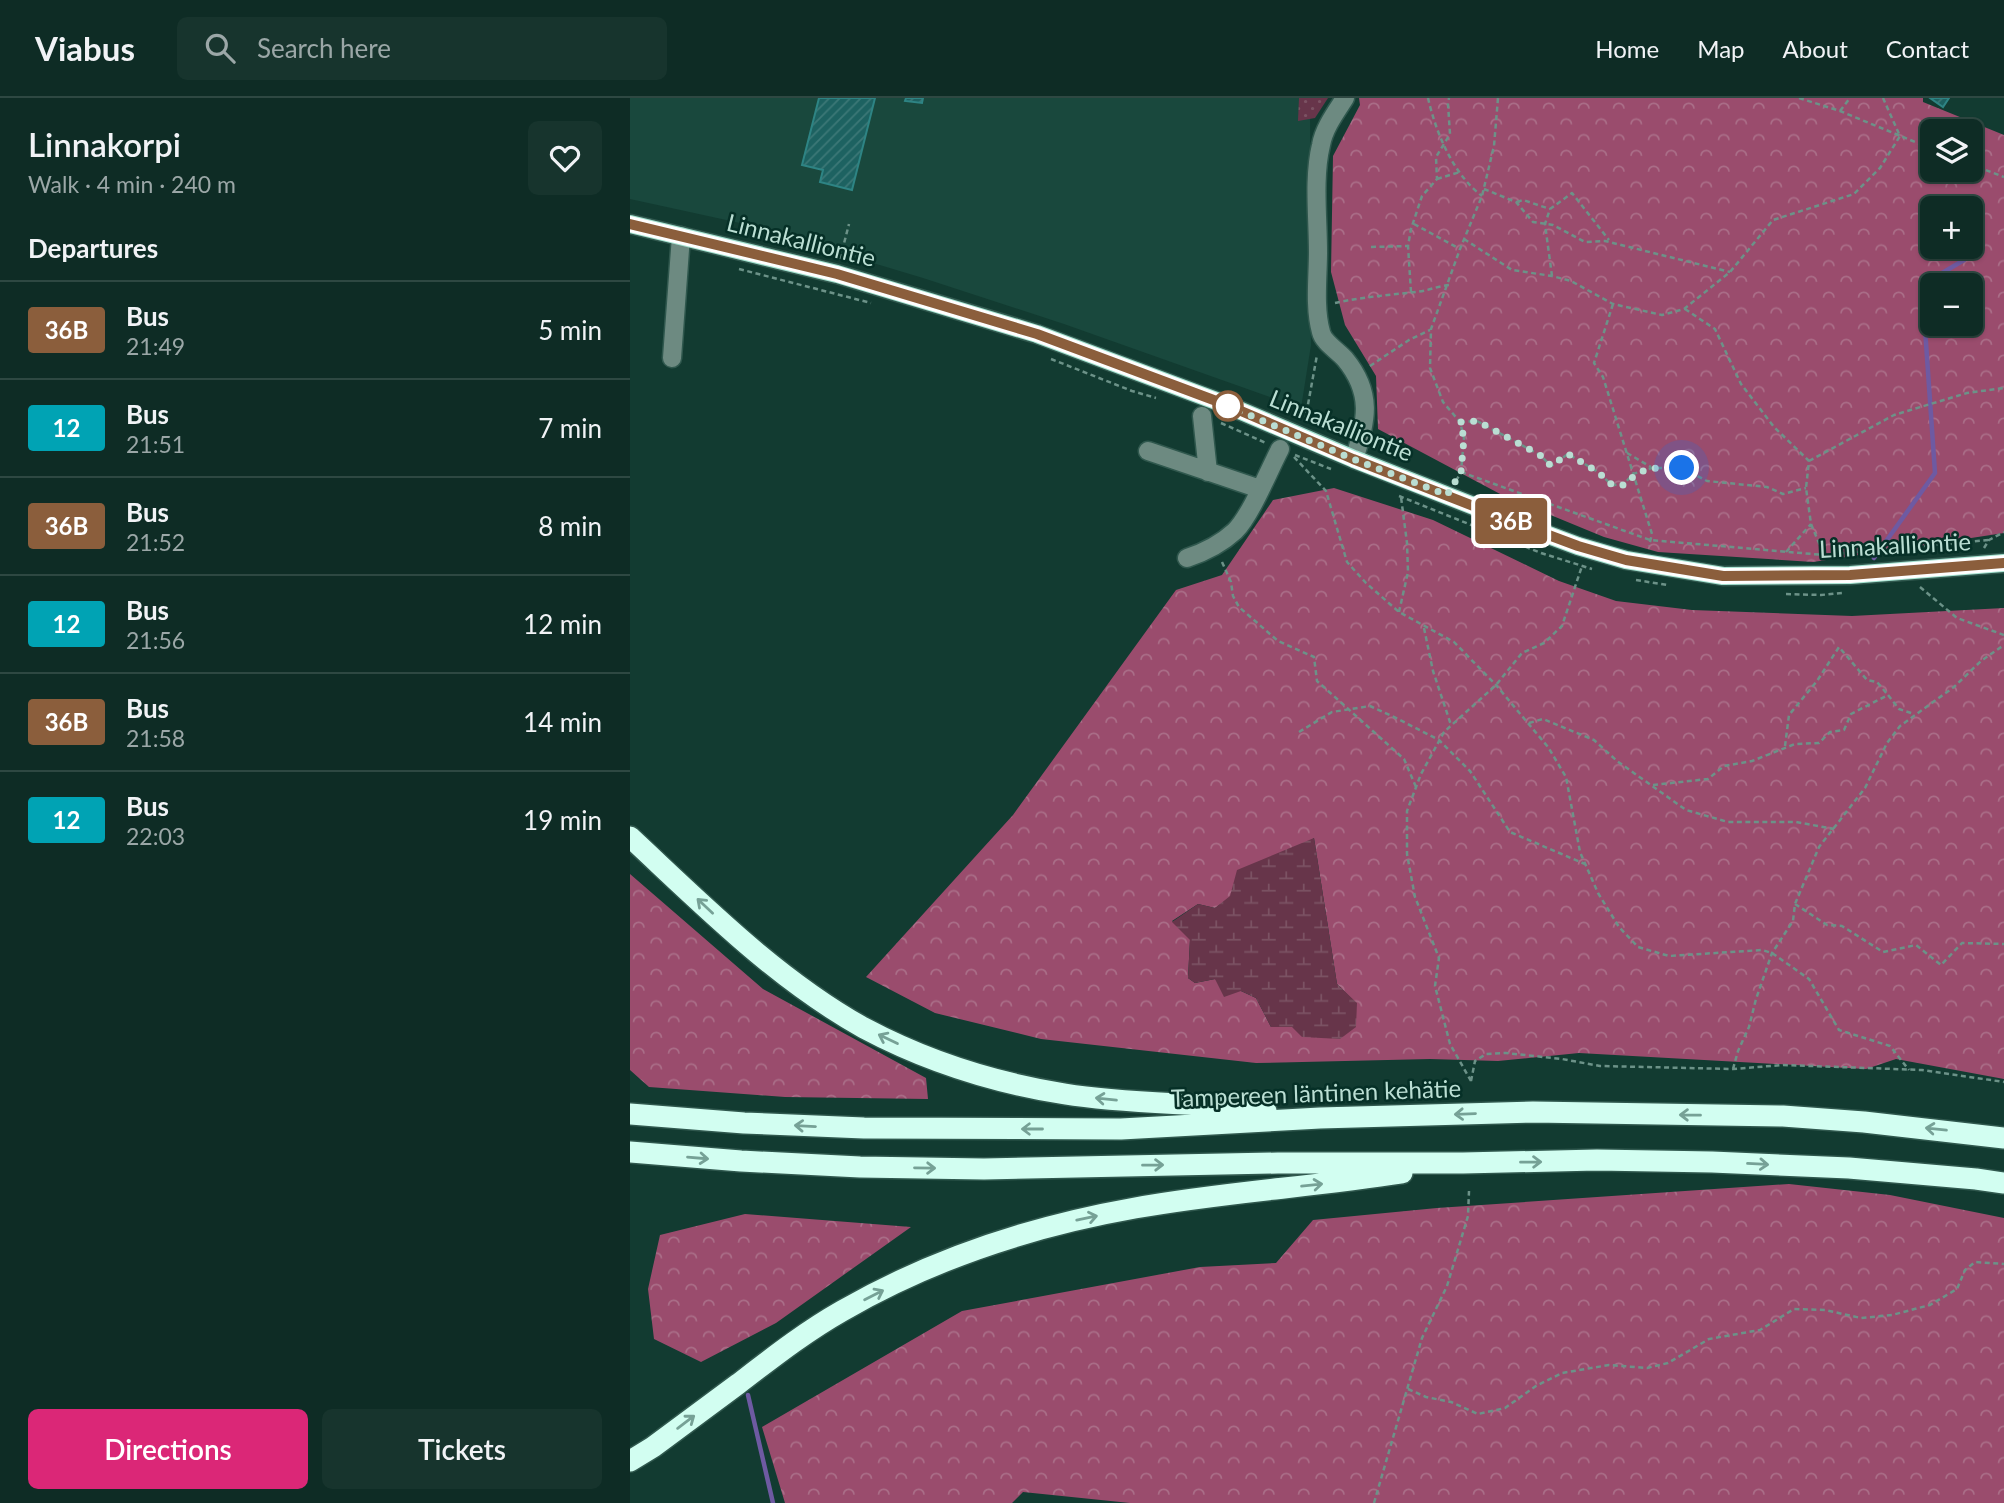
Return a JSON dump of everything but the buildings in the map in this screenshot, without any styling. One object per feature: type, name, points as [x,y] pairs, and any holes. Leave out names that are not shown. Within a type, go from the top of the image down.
[{"type":"highway","points":[[630,837],[726,926],[796,983],[864,1027],[943,1063],[1065,1094],[1131,1101],[1223,1105],[1321,1118]]},
{"type":"highway","name":"Tampereen läntinen kehätie","points":[[630,1114],[744,1123],[891,1129],[1121,1129],[1321,1118],[1533,1112],[1783,1116],[2004,1138]]},
{"type":"highway","points":[[630,1152],[741,1161],[957,1169],[1597,1160],[1712,1162],[1862,1169],[2004,1183]]},
{"type":"highway","points":[[630,1461],[653,1447],[784,1349],[842,1311],[931,1267],[970,1252],[1071,1221],[1135,1208],[1218,1195],[1359,1180],[1463,1163]]},
{"type":"main road","name":"Linnakalliontie","points":[[630,224],[837,274],[1037,334],[1227,405],[1353,459],[1647,574],[1850,575],[2004,563]]},
{"type":"lane","points":[[1345,98],[1332,118],[1321,144],[1319,157],[1318,307],[1321,335],[1346,360],[1363,390],[1364,430],[1353,459]]},
{"type":"lane","points":[[672,359],[681,236]]},
{"type":"lane","points":[[1202,416],[1208,472]]},
{"type":"lane","points":[[1148,451],[1260,489]]},
{"type":"lane","points":[[1187,558],[1215,546],[1237,529],[1285,451]]},
{"type":"path","points":[[1428,98],[1434,123],[1444,144],[1473,190],[1482,196]]},
{"type":"path","points":[[1437,179],[1436,157],[1450,134],[1449,98]]},
{"type":"path","points":[[1447,495],[1461,472],[1464,438],[1460,422],[1443,402],[1430,368],[1431,330],[1482,196],[1494,146],[1498,98]]},
{"type":"path","points":[[1799,98],[1840,111],[1920,144]]},
{"type":"path","points":[[1840,111],[1850,98]]},
{"type":"path","points":[[1883,98],[1900,136]]},
{"type":"path","points":[[1464,239],[1513,270],[1552,275],[1572,281],[1613,304],[1662,316],[1684,309],[1730,272],[1773,220],[1854,194],[1880,168],[1900,136]]},
{"type":"path","points":[[1983,169],[2004,177]]},
{"type":"path","points":[[1411,292],[1408,246],[1423,196],[1437,179],[1460,172]]},
{"type":"path","points":[[1484,189],[1516,202],[1533,222],[1553,225],[1585,242],[1610,242],[1730,272]]},
{"type":"path","points":[[1552,275],[1545,224],[1550,209],[1572,193],[1610,242]]},
{"type":"path","points":[[1516,202],[1524,200],[1550,209]]},
{"type":"path","points":[[1413,224],[1460,249]]},
{"type":"path","points":[[1371,247],[1408,246]]},
{"type":"path","points":[[1335,303],[1449,285]]},
{"type":"path","points":[[1613,304],[1594,363],[1603,377],[1652,534],[1647,549],[1647,574]]},
{"type":"path","points":[[1684,309],[1715,329],[1741,384],[1774,427],[1809,461]]},
{"type":"path","points":[[1356,376],[1409,340],[1431,330]]},
{"type":"path","points":[[1305,420],[1321,335]]},
{"type":"path","points":[[1809,461],[1894,415],[1967,393],[2004,388]]},
{"type":"path","points":[[1460,422],[1477,421],[1540,455],[1551,466],[1568,454],[1598,472],[1612,485],[1625,485],[1633,474],[1652,468],[1682,468],[1707,481],[1767,487],[1783,494],[1806,488]]},
{"type":"path","points":[[1285,451],[1326,491],[1347,562],[1399,612],[1454,642],[1496,685],[1548,747],[1566,777],[1580,852],[1598,893],[1619,927],[1638,947],[1669,956],[1762,950],[1772,953],[1809,979],[1839,1030],[1890,1046],[1909,1070]]},
{"type":"path","points":[[1627,453],[1652,468]]},
{"type":"path","points":[[1809,461],[1806,488],[1811,524],[1824,555]]},
{"type":"path","points":[[1461,472],[1650,540],[1824,555],[1989,540]]},
{"type":"path","points":[[1399,612],[1408,572],[1401,497]]},
{"type":"path","points":[[1786,552],[1811,524]]},
{"type":"path","points":[[1215,546],[1231,582],[1238,607],[1278,641],[1314,657],[1317,681],[1404,759],[1416,788]]},
{"type":"path","points":[[1582,566],[1563,626],[1544,643],[1522,653],[1496,685],[1451,725],[1439,740],[1407,811],[1407,853],[1415,897],[1439,958],[1435,986],[1450,1044],[1471,1081],[1475,1061],[1486,1054],[1506,1053],[1600,1066],[1733,1069],[1783,1065],[1922,1070],[2004,1082]]},
{"type":"path","points":[[1919,587],[1957,618],[2004,635]]},
{"type":"path","points":[[1424,626],[1433,671],[1451,725]]},
{"type":"path","points":[[1733,1069],[1772,953],[1793,921],[1795,904],[1819,847],[1865,788],[1887,743],[1900,726],[1954,687],[1981,661],[2004,645]]},
{"type":"path","points":[[1785,748],[1789,715],[1817,681],[1839,647],[1867,680],[1877,682],[1899,709],[1915,715]]},
{"type":"path","points":[[1653,785],[1708,779],[1724,766],[1752,761],[1795,744],[1819,743],[1830,732],[1844,730],[1851,714],[1888,695]]},
{"type":"path","points":[[1299,732],[1332,712],[1370,706],[1439,740],[1470,771],[1510,832],[1585,864]]},
{"type":"path","points":[[1529,723],[1544,719],[1594,740],[1617,761],[1686,810],[1728,822],[1796,822],[1834,829]]},
{"type":"path","points":[[1795,904],[1827,925],[1842,926],[1883,952],[1916,946],[1941,965],[1962,943],[2004,944]]},
{"type":"path","points":[[1374,1503],[1422,1338],[1447,1286],[1468,1216],[1469,1191]]},
{"type":"path","points":[[1408,1389],[1426,1397],[1451,1402],[1478,1414],[1505,1408],[1536,1386],[1562,1373],[1609,1365],[1647,1368],[1668,1363],[1709,1339],[1760,1330],[1794,1309],[1825,1310],[1861,1318],[1892,1315],[1930,1305],[1957,1289],[1965,1270],[1975,1262],[2004,1264]]},
{"type":"shaded area","points":[[630,98],[1310,98],[1311,345],[1301,408],[1064,324],[923,278],[740,223],[630,199]]},
{"type":"green space","points":[[1299,98],[1328,98],[1315,118],[1298,121]]},
{"type":"green space","points":[[1359,98],[1923,98],[1923,102],[1965,119],[1920,119],[1920,182],[1983,182],[1983,126],[2004,135],[2004,533],[1813,562],[1658,552],[1604,537],[1502,495],[1378,429],[1376,376],[1345,325],[1331,272],[1333,156],[1360,105]]},
{"type":"green space","points":[[1334,488],[1433,520],[1559,581],[1616,601],[1692,610],[1852,616],[2004,608],[2004,1079],[1896,1059],[1866,1069],[1579,1053],[1498,1061],[1430,1059],[1256,1063],[1041,1039],[935,1013],[866,977],[1013,815],[1176,590],[1222,575],[1273,500]],"holes":[[[1314,838],[1337,984],[1357,1004],[1271,1027],[1256,998],[1215,979],[1195,983],[1188,978],[1190,939],[1172,921],[1198,904],[1215,908]]]},
{"type":"green space","points":[[1314,838],[1337,984],[1357,1003],[1356,1027],[1340,1039],[1302,1037],[1292,1027],[1271,1027],[1256,998],[1241,991],[1224,997],[1215,979],[1195,983],[1188,978],[1190,940],[1172,922],[1198,904],[1215,908],[1230,896],[1237,870]]},
{"type":"green space","points":[[630,874],[763,989],[926,1078],[928,1099],[785,1097],[649,1087],[630,1070]]},
{"type":"green space","points":[[1789,1184],[1890,1195],[2004,1218],[2004,1503],[1130,1503],[1023,1492],[1012,1503],[785,1503],[762,1427],[962,1311],[1200,1267],[1276,1263],[1313,1220],[1437,1208]]},
{"type":"green space","points":[[745,1214],[911,1227],[776,1323],[701,1362],[654,1339],[648,1289],[660,1235]]},
{"type":"waterway","points":[[1874,558],[1935,473],[1922,285],[1964,260]]},
{"type":"waterway","points":[[748,1395],[773,1503]]},
{"type":"bus line","name":"36B","points":[[630,224],[837,274],[1037,334],[1227,405],[1353,459],[1527,527],[1626,560],[1723,576],[1850,575],[2004,563]]},
{"type":"route","points":[[1228,406],[1447,495],[1461,472],[1464,438],[1460,422],[1477,421],[1540,455],[1551,466],[1568,454],[1598,472],[1612,485],[1625,485],[1633,474],[1652,468],[1682,468]]}]
